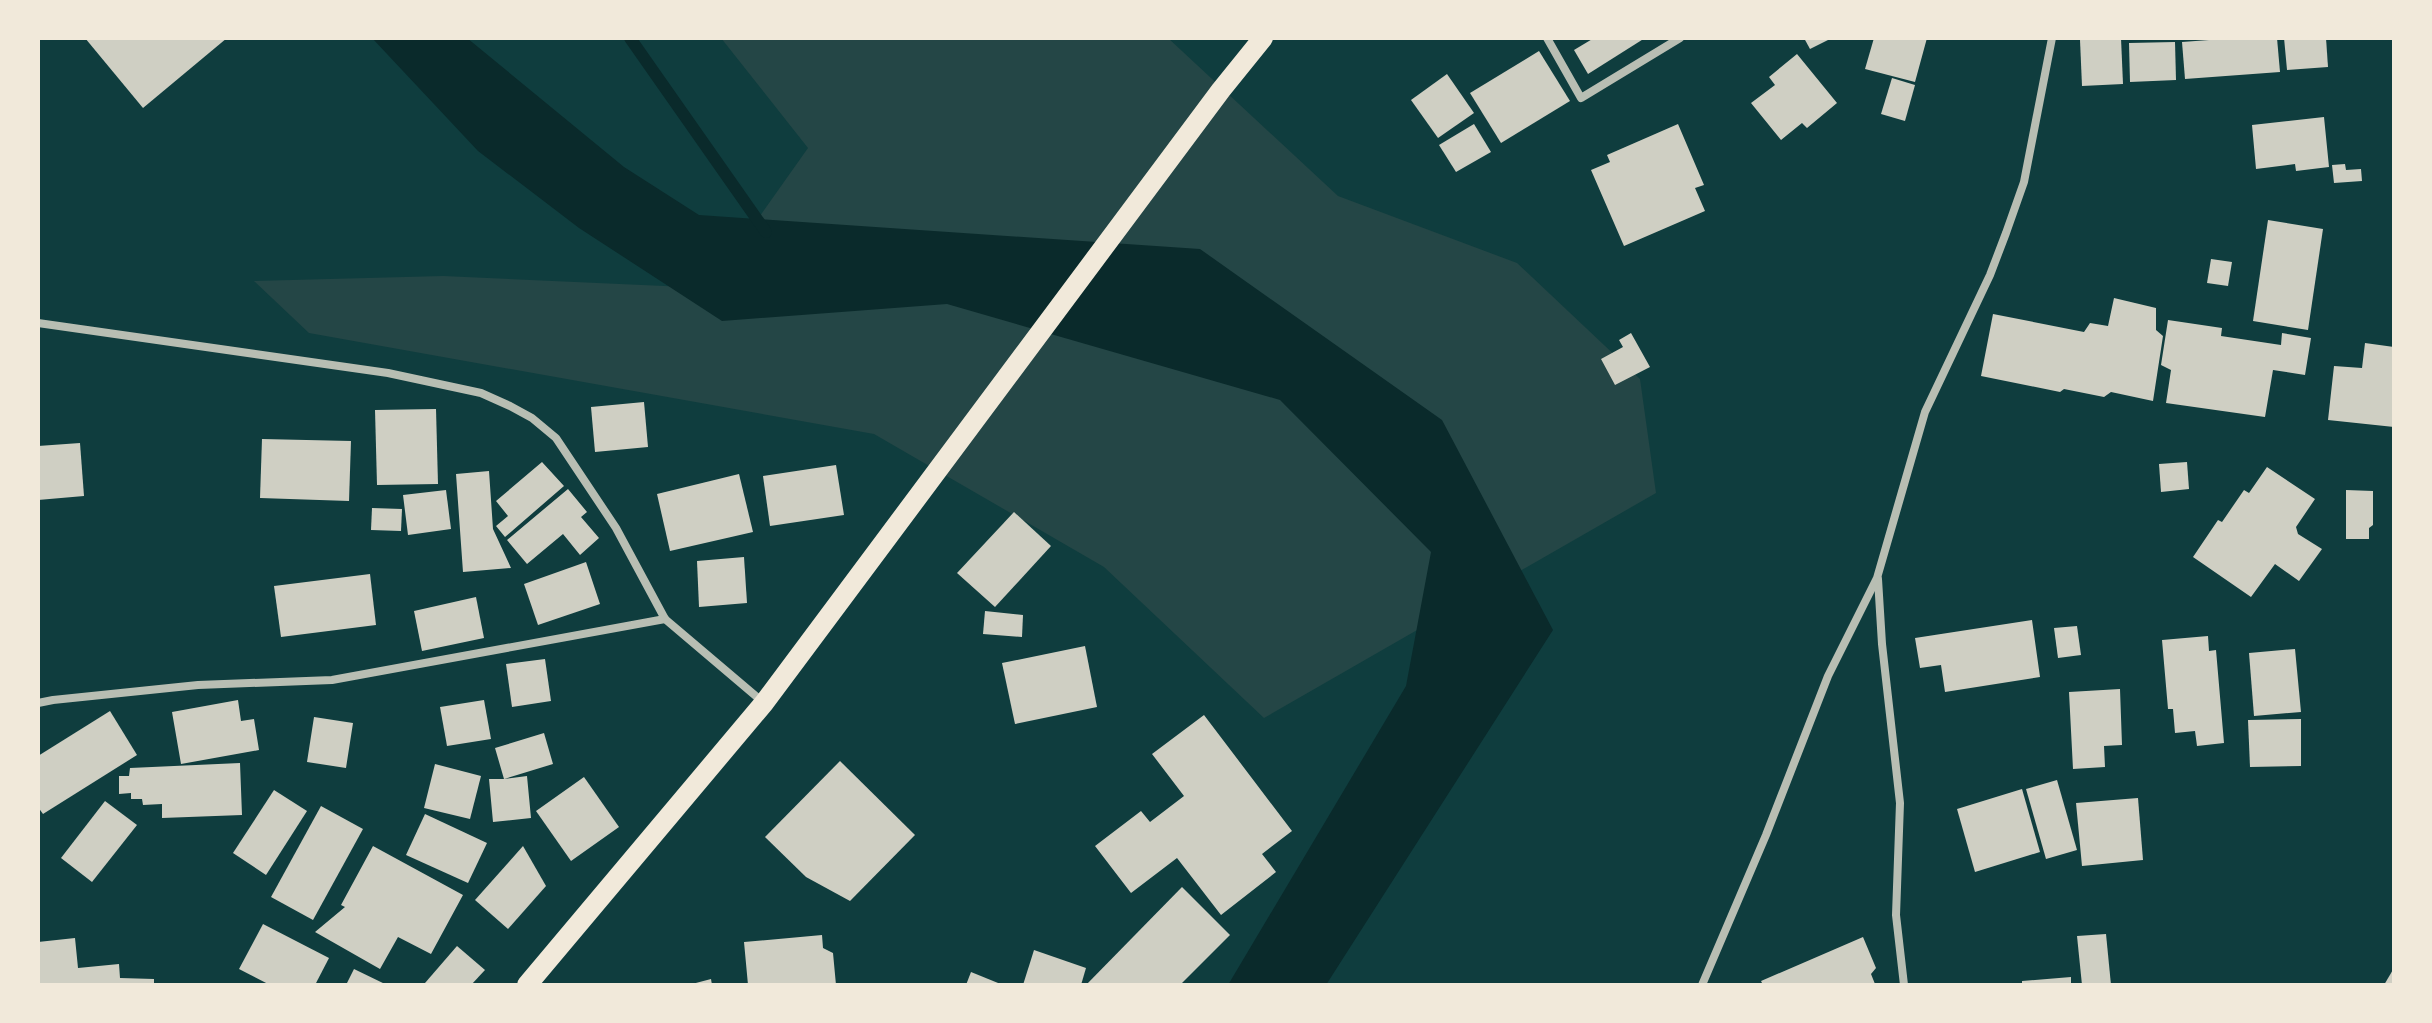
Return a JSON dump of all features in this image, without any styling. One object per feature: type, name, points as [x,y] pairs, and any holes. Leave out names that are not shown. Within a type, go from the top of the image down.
[{"type":"main road","points":[[527,985],[764,703],[1263,38]]},
{"type":"street","points":[[1547,38],[1581,98],[1680,38]]},
{"type":"street","points":[[1702,985],[1766,835],[1828,676],[1877,578],[1925,412],[1990,275],[2024,182],[2052,38]]},
{"type":"street","points":[[38,313],[42,324],[388,373],[481,393],[510,406],[532,418],[556,438],[616,528],[665,619],[764,703]]},
{"type":"street","points":[[1877,578],[1900,803],[1896,915],[1904,985]]},
{"type":"street","points":[[38,703],[198,685],[332,680],[665,619]]},
{"type":"shaded area","points":[[372,38],[467,38],[624,167],[699,215],[1200,249],[1442,420],[1553,630],[1326,985],[1228,985],[1406,686],[1431,552],[1280,400],[947,304],[722,321],[579,228],[478,151]]},
{"type":"shaded area","points":[[721,38],[1168,38],[1338,196],[1517,263],[1640,379],[1656,493],[1264,718],[1104,567],[874,434],[309,333],[254,281],[443,276],[709,288],[808,148]]},
{"type":"building","points":[[85,38],[227,38],[143,108]]},
{"type":"building","points":[[1594,38],[1645,38],[1588,74],[1574,50]]},
{"type":"building","points":[[1804,38],[1832,38],[1810,49]]},
{"type":"building","points":[[1874,38],[1927,38],[1915,82],[1865,69]]},
{"type":"building","points":[[2121,38],[2123,84],[2082,86],[2080,40]]},
{"type":"building","points":[[2277,38],[2280,72],[2185,79],[2182,42]]},
{"type":"building","points":[[2284,38],[2326,38],[2328,67],[2287,70]]},
{"type":"building","points":[[2175,42],[2176,80],[2130,82],[2129,43]]},
{"type":"building","points":[[1539,51],[1570,101],[1501,143],[1470,93]]},
{"type":"building","points":[[1797,54],[1837,103],[1807,128],[1802,123],[1781,140],[1751,103],[1775,85],[1769,77]]},
{"type":"building","points":[[1447,74],[1474,113],[1438,138],[1411,100]]},
{"type":"building","points":[[1892,78],[1915,85],[1905,121],[1881,114]]},
{"type":"building","points":[[2324,117],[2329,167],[2296,171],[2295,164],[2256,169],[2252,125]]},
{"type":"building","points":[[1474,124],[1491,152],[1456,172],[1439,145]]},
{"type":"building","points":[[1678,124],[1704,185],[1695,188],[1705,211],[1624,246],[1591,170],[1610,162],[1607,155]]},
{"type":"building","points":[[2345,164],[2346,170],[2361,169],[2362,181],[2334,183],[2332,165]]},
{"type":"building","points":[[2268,220],[2323,229],[2308,330],[2253,321]]},
{"type":"building","points":[[2211,259],[2232,262],[2228,286],[2207,283]]},
{"type":"building","points":[[2114,298],[2156,308],[2156,330],[2163,336],[2153,401],[2111,392],[2104,397],[2064,389],[2060,392],[1981,376],[1993,314],[2084,332],[2090,323],[2108,326]]},
{"type":"building","points":[[2168,320],[2222,328],[2221,336],[2281,345],[2282,333],[2311,338],[2305,375],[2273,370],[2265,417],[2166,403],[2171,370],[2161,365]]},
{"type":"building","points":[[1631,333],[1650,367],[1615,385],[1601,359],[1623,347],[1619,340]]},
{"type":"building","points":[[2365,343],[2394,347],[2394,427],[2328,420],[2334,366],[2362,368]]},
{"type":"building","points":[[644,402],[648,447],[595,452],[591,407]]},
{"type":"building","points":[[436,409],[438,484],[377,485],[375,410]]},
{"type":"building","points":[[262,439],[351,441],[349,501],[260,498]]},
{"type":"building","points":[[80,443],[84,496],[38,500],[38,446]]},
{"type":"building","points":[[542,462],[564,486],[505,537],[496,526],[508,516],[496,501]]},
{"type":"building","points":[[2187,462],[2189,489],[2161,492],[2159,464]]},
{"type":"building","points":[[836,465],[844,515],[770,526],[763,476]]},
{"type":"building","points":[[2267,467],[2315,499],[2296,527],[2298,534],[2322,549],[2299,581],[2275,564],[2251,597],[2193,557],[2218,520],[2222,522],[2244,490],[2249,493]]},
{"type":"building","points":[[489,471],[493,529],[511,568],[463,572],[456,474]]},
{"type":"building","points":[[739,474],[753,532],[670,551],[657,494]]},
{"type":"building","points":[[568,489],[587,512],[581,517],[599,538],[580,555],[563,534],[527,564],[507,540]]},
{"type":"building","points":[[446,490],[451,529],[408,535],[403,495]]},
{"type":"building","points":[[2346,490],[2373,491],[2373,525],[2369,528],[2369,539],[2346,539]]},
{"type":"building","points":[[372,508],[402,509],[401,531],[371,530]]},
{"type":"building","points":[[1014,512],[1051,546],[995,607],[957,573]]},
{"type":"building","points":[[744,557],[747,603],[699,607],[697,561]]},
{"type":"building","points":[[586,562],[600,604],[538,625],[524,584]]},
{"type":"building","points":[[370,574],[376,625],[281,637],[274,586]]},
{"type":"building","points":[[476,597],[484,638],[422,651],[414,611]]},
{"type":"building","points":[[985,611],[1023,615],[1022,637],[983,634]]},
{"type":"building","points":[[2032,620],[2040,677],[1945,692],[1941,665],[1920,668],[1915,638]]},
{"type":"building","points":[[2077,626],[2081,655],[2058,658],[2054,628]]},
{"type":"building","points":[[2208,636],[2209,651],[2216,650],[2224,743],[2197,746],[2195,731],[2175,733],[2173,709],[2168,709],[2162,640]]},
{"type":"building","points":[[1085,646],[1097,707],[1015,724],[1002,663]]},
{"type":"building","points":[[2295,649],[2301,712],[2254,716],[2249,653]]},
{"type":"building","points":[[545,659],[551,701],[512,707],[506,664]]},
{"type":"building","points":[[2120,689],[2122,745],[2104,746],[2105,767],[2073,769],[2069,692]]},
{"type":"building","points":[[238,700],[241,721],[254,719],[259,750],[181,764],[172,712]]},
{"type":"building","points":[[484,700],[491,739],[447,746],[440,707]]},
{"type":"building","points":[[110,711],[137,755],[43,814],[38,807],[38,756]]},
{"type":"building","points":[[1204,715],[1292,831],[1262,854],[1276,872],[1221,915],[1177,858],[1131,893],[1095,846],[1141,811],[1150,822],[1184,796],[1152,754]]},
{"type":"building","points":[[314,717],[353,723],[346,768],[307,762]]},
{"type":"building","points":[[2301,719],[2301,766],[2250,767],[2248,720]]},
{"type":"building","points":[[544,733],[553,764],[504,779],[495,748]]},
{"type":"building","points":[[840,761],[915,835],[850,901],[806,877],[765,837]]},
{"type":"building","points":[[240,763],[242,815],[162,818],[162,804],[143,805],[142,799],[131,799],[131,793],[119,794],[119,776],[129,776],[130,768]]},
{"type":"building","points":[[435,764],[481,776],[470,819],[424,808]]},
{"type":"building","points":[[527,776],[531,818],[493,822],[489,779]]},
{"type":"building","points":[[584,777],[619,827],[571,861],[536,811]]},
{"type":"building","points":[[2057,780],[2077,850],[2046,859],[2026,789]]},
{"type":"building","points":[[2022,789],[2040,852],[1975,872],[1957,809]]},
{"type":"building","points":[[274,790],[307,811],[266,875],[233,853]]},
{"type":"building","points":[[2138,798],[2143,860],[2082,866],[2076,803]]},
{"type":"building","points":[[105,801],[137,825],[92,882],[61,858]]},
{"type":"building","points":[[321,806],[363,829],[313,920],[271,897]]},
{"type":"building","points":[[425,814],[487,843],[468,883],[406,855]]},
{"type":"building","points":[[373,846],[463,895],[431,954],[398,937],[380,969],[315,932],[345,907],[341,905]]},
{"type":"building","points":[[523,846],[546,886],[508,929],[475,900]]},
{"type":"building","points":[[1182,887],[1230,935],[1180,985],[1086,985]]},
{"type":"building","points":[[263,924],[329,958],[315,985],[270,985],[239,969]]},
{"type":"building","points":[[2106,934],[2111,985],[2082,985],[2077,936]]},
{"type":"building","points":[[822,935],[823,948],[833,953],[836,985],[748,985],[744,942]]},
{"type":"building","points":[[1863,937],[1876,968],[1871,974],[1875,984],[1763,985],[1761,981]]},
{"type":"building","points":[[75,938],[78,968],[119,964],[120,978],[154,979],[154,985],[38,985],[38,942]]},
{"type":"building","points":[[457,946],[485,970],[471,985],[425,983]]},
{"type":"building","points":[[1034,950],[1086,968],[1081,985],[1023,985]]},
{"type":"building","points":[[2394,968],[2394,985],[2384,985]]},
{"type":"building","points":[[354,969],[387,985],[346,985]]},
{"type":"building","points":[[971,972],[1003,985],[966,985]]},
{"type":"building","points":[[2071,977],[2071,985],[2022,985],[2022,981]]},
{"type":"building","points":[[711,979],[712,985],[692,985],[692,984]]},
{"type":"waterway","points":[[630,38],[766,232]]}]
